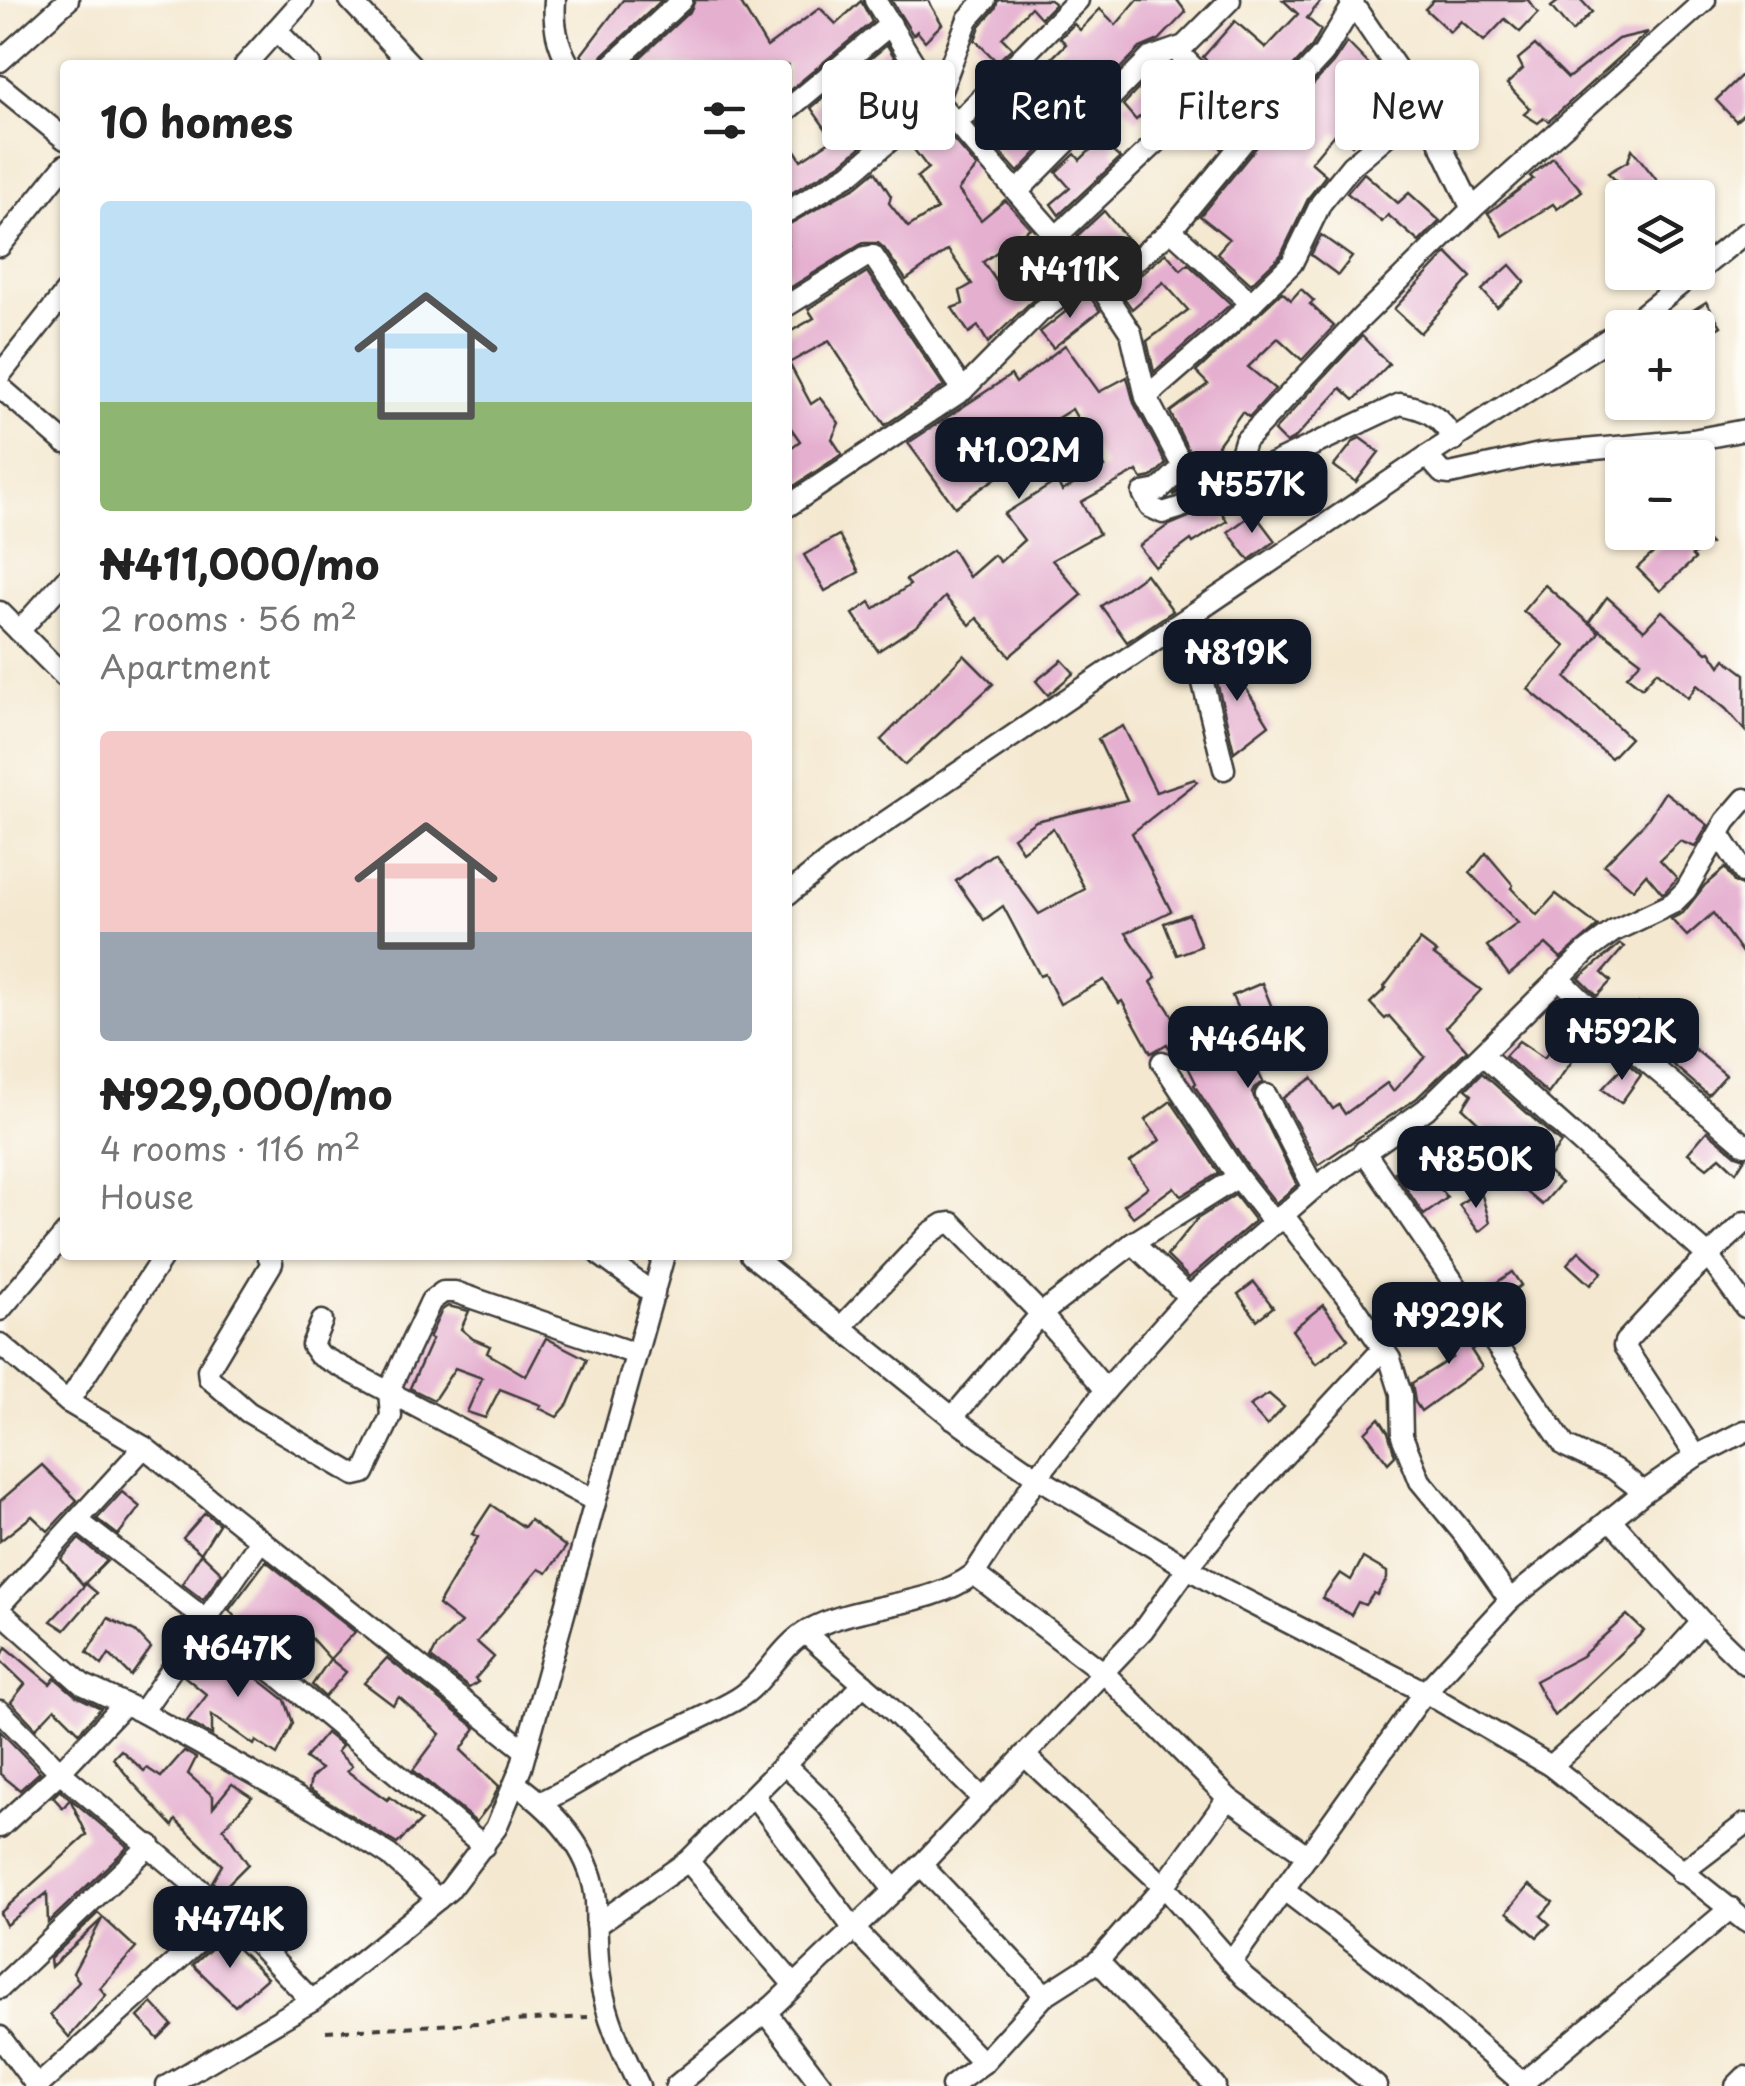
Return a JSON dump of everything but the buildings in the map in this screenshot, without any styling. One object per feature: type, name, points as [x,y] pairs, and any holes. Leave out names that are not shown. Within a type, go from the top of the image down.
[{"type":"street","points":[[0,61],[68,0]]},
{"type":"street","points":[[249,60],[303,0]]},
{"type":"street","points":[[350,0],[407,60]]},
{"type":"street","points":[[555,0],[553,20],[558,46],[566,60]]},
{"type":"street","points":[[617,60],[682,0]]},
{"type":"street","points":[[876,0],[913,60]]},
{"type":"street","points":[[953,60],[968,19],[985,0]]},
{"type":"street","points":[[1078,0],[956,124],[1096,282],[1131,333],[1146,398],[1183,467],[1159,490],[1143,493],[1150,507],[1163,513],[1400,404],[1430,411],[1444,422],[1454,440]]},
{"type":"street","points":[[1017,192],[1140,68],[1161,52],[1176,50],[1230,0]]},
{"type":"street","points":[[1232,483],[1246,441],[1360,319],[1472,209],[1706,0]]},
{"type":"street","points":[[1315,63],[1351,2],[1391,60]]},
{"type":"street","points":[[792,106],[891,24]]},
{"type":"street","points":[[276,30],[305,60]]},
{"type":"street","points":[[1176,50],[1185,60]]},
{"type":"street","points":[[0,86],[60,136]]},
{"type":"street","points":[[792,208],[850,174],[879,150]]},
{"type":"street","points":[[1057,236],[1148,150]]},
{"type":"street","points":[[792,503],[963,390],[1040,312],[1096,282],[1171,230],[1237,150]]},
{"type":"street","points":[[1146,398],[1252,304],[1292,262],[1321,203],[1351,166],[1370,150]]},
{"type":"street","points":[[1443,150],[1472,209]]},
{"type":"street","points":[[0,246],[60,171]]},
{"type":"street","points":[[1171,230],[1252,304]]},
{"type":"street","points":[[1715,257],[1745,233]]},
{"type":"street","points":[[792,303],[865,257],[873,256],[963,390]]},
{"type":"street","points":[[1648,310],[1674,290]]},
{"type":"street","points":[[0,374],[60,298]]},
{"type":"street","points":[[792,891],[832,858],[1187,618],[1605,341]]},
{"type":"street","points":[[0,388],[60,438]]},
{"type":"street","points":[[1427,456],[1442,473],[1450,474],[1555,452],[1693,440],[1745,430]]},
{"type":"street","points":[[19,630],[60,585]]},
{"type":"street","points":[[0,612],[60,672]]},
{"type":"street","points":[[1187,618],[1184,632],[1197,658],[1224,769]]},
{"type":"street","points":[[541,1802],[626,1754],[738,1699],[792,1641],[805,1633],[875,1607],[936,1593],[974,1574],[1037,1478],[1106,1390],[1189,1297],[1314,1188],[1426,1108],[1559,978],[1614,931],[1673,902],[1686,890],[1745,799]]},
{"type":"street","points":[[1719,834],[1745,874]]},
{"type":"street","points":[[1559,978],[1633,1050],[1745,1146]]},
{"type":"street","points":[[1483,1055],[1708,1256],[1745,1307]]},
{"type":"street","points":[[1162,1062],[1238,1177],[1279,1219],[1390,1359],[1401,1394],[1402,1436],[1420,1481],[1463,1532],[1510,1600]]},
{"type":"street","points":[[1266,1095],[1314,1188]]},
{"type":"street","points":[[1364,1151],[1564,1446],[1614,1469],[1644,1492]]},
{"type":"street","points":[[952,1418],[1041,1314],[1134,1243],[1238,1177]]},
{"type":"street","points":[[842,1326],[930,1233],[952,1222],[1041,1314],[1106,1390]]},
{"type":"street","points":[[1696,1456],[1624,1346],[1637,1327],[1745,1222]]},
{"type":"street","points":[[0,1310],[60,1240]]},
{"type":"street","points":[[1134,1243],[1189,1297]]},
{"type":"street","points":[[68,1402],[161,1260]]},
{"type":"street","points":[[270,1260],[208,1370],[215,1386],[248,1412],[358,1475],[364,1473],[391,1416],[390,1390],[431,1300],[442,1292],[455,1292],[636,1354]]},
{"type":"street","points":[[607,1260],[654,1294]]},
{"type":"street","points":[[181,2083],[312,2000],[450,1890],[496,1828],[526,1752],[663,1260]]},
{"type":"street","points":[[757,1260],[952,1418],[1037,1478],[1223,1589],[1424,1692],[1550,1766],[1738,1915],[1523,2085],[1418,1992],[1283,1889]]},
{"type":"street","points":[[322,1321],[312,1345],[319,1356],[595,1501]]},
{"type":"street","points":[[0,1344],[68,1402],[144,1447],[526,1752]]},
{"type":"street","points":[[676,2086],[766,2012],[921,1864],[1143,1630],[1188,1566],[1250,1492],[1383,1349]]},
{"type":"street","points":[[1232,1961],[1424,1692],[1510,1600],[1644,1492],[1696,1456],[1745,1431]]},
{"type":"street","points":[[144,1447],[0,1608],[82,1684],[316,1808],[388,1855],[438,1899]]},
{"type":"street","points":[[1610,1519],[1745,1664]]},
{"type":"street","points":[[78,1521],[484,1846]]},
{"type":"street","points":[[0,1827],[133,1708],[205,1620],[262,1540]]},
{"type":"street","points":[[974,1574],[1104,1673],[1228,1798],[1308,1856]]},
{"type":"street","points":[[1550,1766],[1658,1672],[1702,1622]]},
{"type":"street","points":[[805,1633],[983,1799]]},
{"type":"street","points":[[596,1925],[688,1861],[864,1684]]},
{"type":"street","points":[[0,1711],[60,1772],[229,1914],[312,2000]]},
{"type":"street","points":[[1024,1755],[1164,1886],[1263,1994],[1368,2083]]},
{"type":"street","points":[[784,1764],[826,1804],[895,1891]]},
{"type":"street","points":[[516,1784],[541,1802],[583,1855],[595,1894],[608,2016],[640,2086]]},
{"type":"street","points":[[754,1796],[854,1929],[982,2063]]},
{"type":"street","points":[[952,2086],[982,2063],[1044,1994],[1098,1961],[1164,1886],[1228,1798]]},
{"type":"street","points":[[1681,1873],[1745,1824]]},
{"type":"street","points":[[0,1988],[150,1845]]},
{"type":"street","points":[[688,1861],[794,1986]]},
{"type":"street","points":[[921,1864],[1044,1994]]},
{"type":"street","points":[[0,2038],[37,2086],[229,1914]]},
{"type":"street","points":[[1098,1961],[1215,2086]]},
{"type":"street","points":[[766,2012],[822,2086]]},
{"type":"street","points":[[1736,2086],[1745,2076]]},
{"type":"path","points":[[326,2030],[608,2016]]}]
